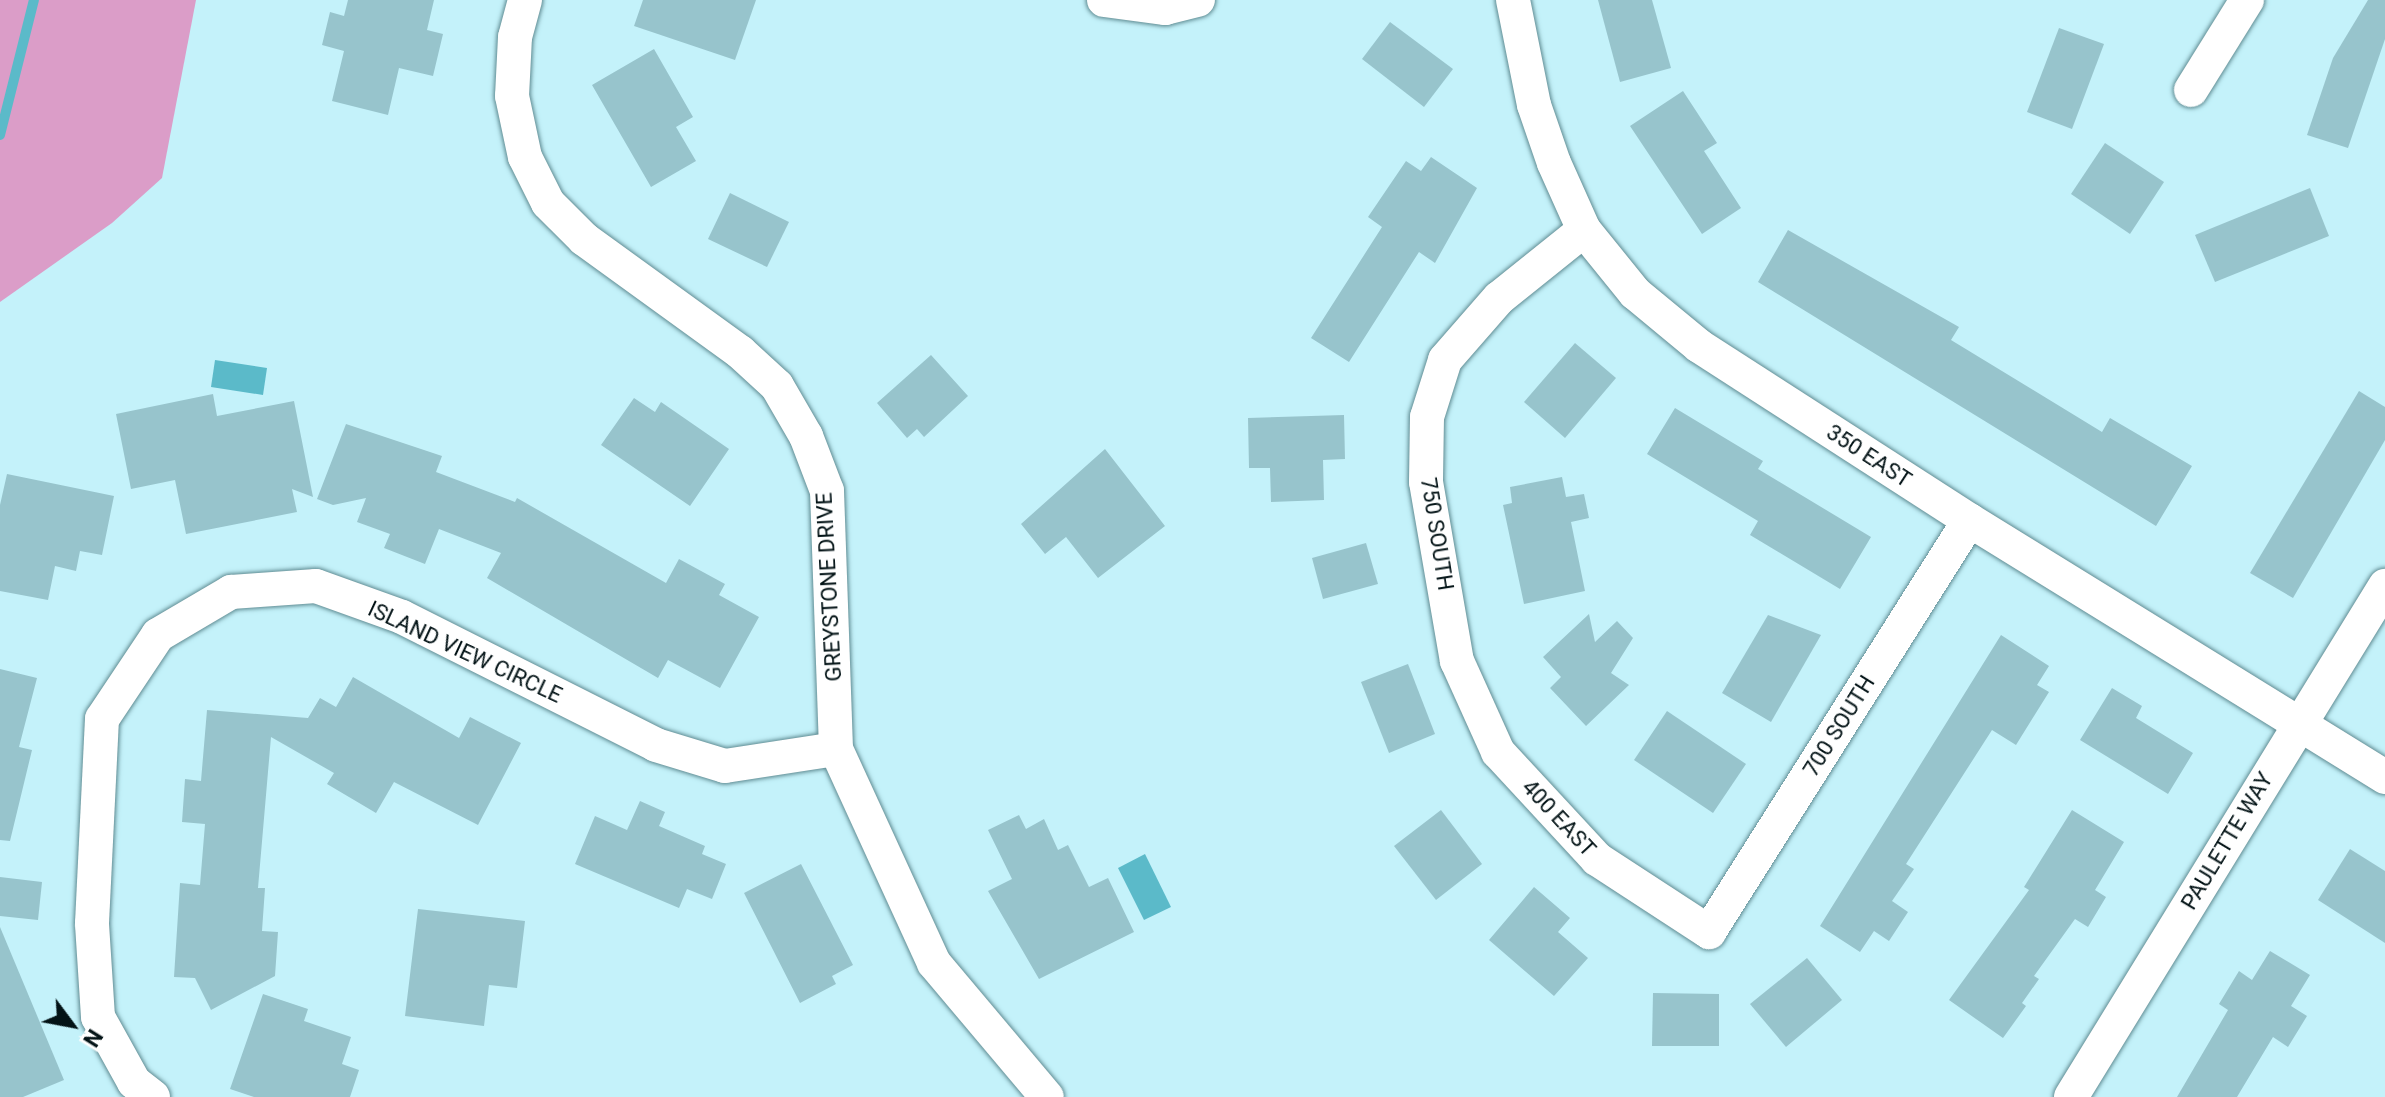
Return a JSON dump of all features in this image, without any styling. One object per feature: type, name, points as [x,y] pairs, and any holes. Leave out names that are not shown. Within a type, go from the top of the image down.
[{"type":"street","name":"GREYSTONE DRIVE","points":[[525,0],[515,37],[512,96],[525,157],[548,203],[584,239],[777,386],[806,436],[827,491],[836,749],[934,963],[1047,1097]]},
{"type":"street","points":[[1104,0],[1165,8],[1198,0]]},
{"type":"street","name":"350 EAST","points":[[1513,0],[1534,105],[1584,230],[1635,293],[1699,346],[1969,520],[2385,777]]},
{"type":"street","points":[[2191,90],[2247,0]]},
{"type":"street","name":"750 SOUTH","points":[[1457,661],[1426,482],[1427,417],[1445,360],[1499,298],[1584,230]]},
{"type":"street","name":"700 SOUTH","points":[[1709,932],[1969,520]]},
{"type":"street","name":"ISLAND VIEW CIRCLE","points":[[153,1097],[134,1082],[98,1017],[92,923],[102,719],[158,635],[231,592],[316,586],[402,617],[656,745],[725,766],[836,749]]},
{"type":"street","name":"PAULETTE WAY","points":[[2071,1097],[2385,586]]},
{"type":"street","name":"400 EAST","points":[[1457,661],[1498,752],[1537,795],[1597,859],[1709,932]]},
{"type":"shaded area","points":[[0,0],[196,0],[162,178],[112,223],[0,302]]},
{"type":"water","points":[[215,360],[267,368],[263,395],[211,387]]},
{"type":"water","points":[[1145,854],[1171,907],[1144,920],[1118,868]]},
{"type":"building","points":[[348,0],[434,0],[427,30],[443,34],[433,76],[399,68],[388,115],[332,101],[344,51],[322,45],[330,12],[344,16]]},
{"type":"building","points":[[643,0],[756,0],[735,60],[634,26]]},
{"type":"building","points":[[1598,0],[1652,0],[1671,68],[1620,82]]},
{"type":"building","points":[[2368,0],[2385,0],[2385,39],[2348,148],[2307,135],[2333,58]]},
{"type":"building","points":[[1390,22],[1453,69],[1424,107],[1362,59]]},
{"type":"building","points":[[2059,28],[2104,44],[2072,129],[2027,112]]},
{"type":"building","points":[[654,49],[693,117],[676,127],[696,161],[651,187],[592,85]]},
{"type":"building","points":[[1683,91],[1717,143],[1704,151],[1741,208],[1702,234],[1630,126]]},
{"type":"building","points":[[2105,143],[2164,182],[2130,234],[2071,194]]},
{"type":"building","points":[[1431,157],[1477,188],[1435,263],[1419,252],[1349,362],[1311,338],[1382,227],[1368,217],[1406,161],[1421,171]]},
{"type":"building","points":[[2310,188],[2329,236],[2215,282],[2195,235]]},
{"type":"building","points":[[730,193],[789,222],[767,267],[708,239]]},
{"type":"building","points":[[1788,230],[1959,327],[1951,340],[2102,432],[2110,418],[2192,466],[2156,526],[1758,282]]},
{"type":"building","points":[[1575,343],[1616,378],[1565,438],[1524,402]]},
{"type":"building","points":[[931,355],[968,396],[924,437],[917,429],[907,438],[877,403]]},
{"type":"building","points":[[2359,391],[2385,407],[2385,440],[2293,598],[2250,573]]},
{"type":"building","points":[[213,394],[217,416],[294,401],[313,497],[292,489],[297,512],[186,534],[175,480],[131,489],[116,414]]},
{"type":"building","points":[[634,398],[655,412],[661,402],[729,449],[690,506],[601,445]]},
{"type":"building","points":[[1675,408],[1763,461],[1758,469],[1871,537],[1840,589],[1750,535],[1758,521],[1647,454]]},
{"type":"building","points":[[1344,415],[1345,459],[1323,460],[1324,500],[1271,502],[1270,468],[1249,468],[1248,418]]},
{"type":"building","points":[[346,424],[442,456],[436,472],[515,502],[517,498],[666,583],[679,559],[725,584],[719,595],[759,617],[720,688],[668,660],[658,678],[487,578],[501,553],[439,529],[425,564],[384,548],[390,534],[357,522],[366,498],[333,505],[317,499]]},
{"type":"building","points":[[1105,449],[1165,526],[1098,578],[1066,537],[1045,554],[1021,524]]},
{"type":"building","points":[[7,474],[114,496],[102,555],[80,551],[76,571],[55,566],[48,600],[0,591],[0,505]]},
{"type":"building","points":[[1562,477],[1566,497],[1584,494],[1589,518],[1571,522],[1585,591],[1524,604],[1503,505],[1512,503],[1510,487]]},
{"type":"building","points":[[1366,543],[1378,584],[1323,599],[1312,558]]},
{"type":"building","points":[[1589,614],[1595,642],[1617,621],[1633,638],[1611,673],[1629,685],[1586,726],[1550,688],[1561,677],[1543,657]]},
{"type":"building","points":[[1768,615],[1821,635],[1771,722],[1722,693]]},
{"type":"building","points":[[2001,635],[2049,666],[2037,685],[2049,692],[2016,745],[1992,730],[1906,864],[1914,869],[1892,901],[1908,912],[1889,941],[1874,931],[1860,952],[1820,926]]},
{"type":"building","points":[[1408,664],[1435,734],[1389,753],[1361,682]]},
{"type":"building","points":[[0,669],[37,678],[19,747],[32,750],[10,841],[0,840]]},
{"type":"building","points":[[353,677],[459,738],[470,717],[521,743],[478,825],[394,782],[376,813],[327,784],[334,773],[271,737],[258,888],[265,888],[262,931],[278,932],[275,976],[211,1010],[195,978],[174,977],[180,883],[200,885],[205,824],[182,822],[185,779],[201,781],[207,710],[308,718],[320,698],[336,707]]},
{"type":"building","points":[[2112,688],[2142,706],[2136,718],[2193,753],[2168,794],[2080,740]]},
{"type":"building","points":[[1667,711],[1746,764],[1713,813],[1634,760]]},
{"type":"building","points":[[640,801],[665,812],[659,826],[705,846],[702,854],[726,864],[712,899],[687,889],[679,908],[575,864],[595,816],[627,830]]},
{"type":"building","points":[[1441,810],[1482,864],[1436,900],[1394,846]]},
{"type":"building","points":[[2072,810],[2124,842],[2095,890],[2106,897],[2088,927],[2075,919],[2034,976],[2039,979],[2022,1003],[2026,1006],[2003,1038],[1949,1000],[2029,890],[2024,887]]},
{"type":"building","points":[[1019,815],[1026,829],[1044,819],[1058,850],[1068,845],[1089,887],[1108,878],[1134,932],[1039,979],[988,891],[1012,879],[988,830]]},
{"type":"building","points":[[2350,849],[2385,871],[2385,943],[2318,900]]},
{"type":"building","points":[[801,864],[853,965],[832,976],[836,984],[800,1003],[744,893]]},
{"type":"building","points":[[0,877],[42,882],[38,920],[0,916]]},
{"type":"building","points":[[1534,887],[1570,918],[1558,932],[1588,958],[1554,996],[1489,940]]},
{"type":"building","points":[[418,909],[525,921],[517,988],[489,985],[484,1026],[405,1016]]},
{"type":"building","points":[[0,927],[64,1080],[23,1097],[0,1097]]},
{"type":"building","points":[[2270,951],[2310,975],[2291,1006],[2307,1016],[2288,1047],[2273,1037],[2237,1097],[2177,1097],[2228,1010],[2219,1004],[2239,971],[2252,980]]},
{"type":"building","points":[[1807,958],[1842,1000],[1786,1047],[1750,1004]]},
{"type":"building","points":[[1653,993],[1719,994],[1719,1046],[1652,1046]]},
{"type":"building","points":[[263,994],[308,1009],[304,1021],[351,1037],[342,1064],[359,1070],[350,1097],[254,1097],[230,1089]]},
{"type":"waterway","points":[[0,135],[34,0]]}]
